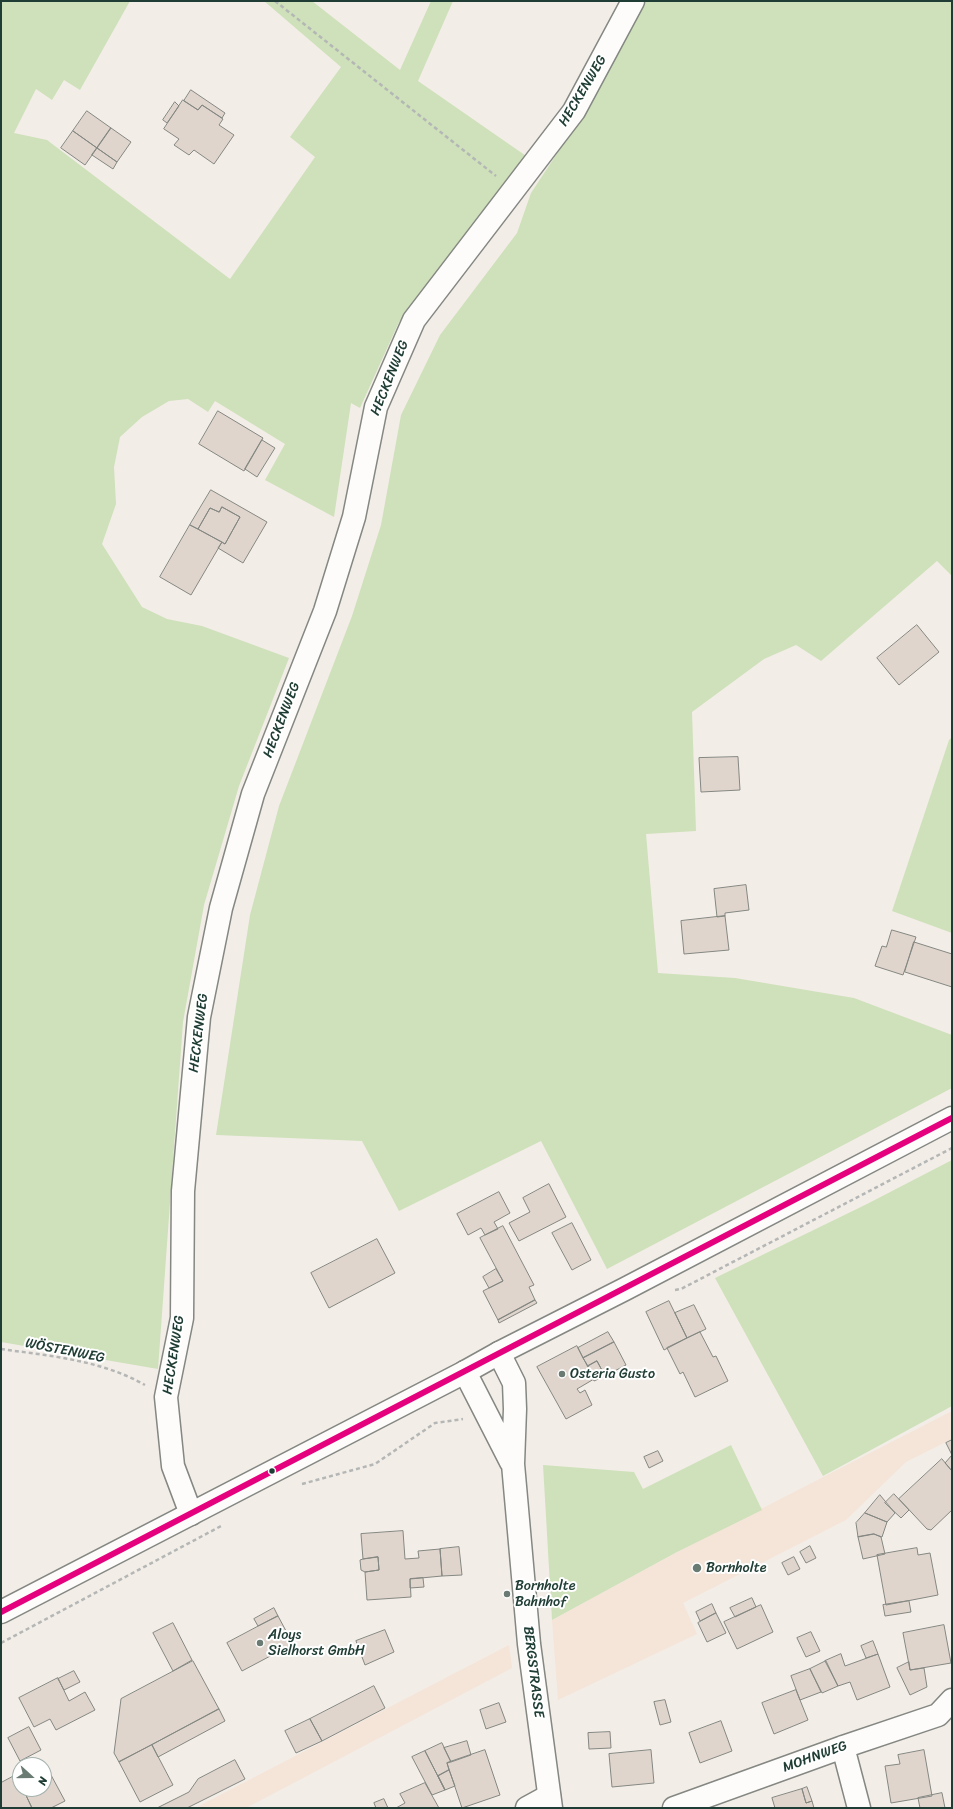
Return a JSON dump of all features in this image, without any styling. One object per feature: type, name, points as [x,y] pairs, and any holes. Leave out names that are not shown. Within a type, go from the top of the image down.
[{"type":"street","name":"HECKENWEG","points":[[190,1514],[173,1466],[166,1397],[182,1318],[183,1191],[199,1017],[221,908],[253,794],[329,596],[354,517],[376,407],[414,320],[574,111],[633,1]]},
{"type":"street","points":[[1,1612],[952,1118]]},
{"type":"street","name":"BERGSTRASSE","points":[[499,1353],[514,1383],[515,1409],[512,1464],[529,1644],[550,1802]]},
{"type":"street","name":"BERGSTRASSE","points":[[465,1372],[512,1464]]},
{"type":"street","name":"MOHNWEG","points":[[674,1808],[843,1746],[938,1715],[952,1700]]},
{"type":"street","points":[[843,1746],[859,1808]]},
{"type":"street","points":[[527,1808],[550,1802]]},
{"type":"path","points":[[275,1],[514,190]]},
{"type":"path","points":[[674,1290],[681,1289],[952,1148]]},
{"type":"path","name":"WÖSTENWEG","points":[[1,1349],[84,1362],[129,1376],[166,1397]]},
{"type":"path","points":[[297,1487],[304,1483],[375,1464],[435,1423],[464,1419]]},
{"type":"path","points":[[1,1643],[228,1523]]},
{"type":"shaded area","points":[[952,1411],[952,1439],[906,1462],[846,1520],[683,1603],[697,1634],[558,1700],[552,1620],[677,1552]]},
{"type":"shaded area","points":[[509,1645],[512,1668],[246,1808],[195,1808]]},
{"type":"green space","points":[[1,1],[130,1],[80,90],[64,80],[52,100],[36,89],[14,133],[47,140],[230,279],[315,157],[290,137],[341,67],[264,1],[312,1],[400,70],[431,1],[453,1],[418,81],[529,158],[399,322],[360,408],[351,403],[334,517],[265,480],[285,444],[215,401],[208,412],[188,399],[169,401],[142,417],[120,437],[114,467],[116,504],[102,544],[142,607],[167,619],[202,626],[289,658],[239,786],[204,905],[183,1022],[158,1369],[1,1342]]},
{"type":"green space","points":[[643,1],[952,1],[952,576],[937,561],[821,661],[796,645],[764,659],[692,712],[696,831],[646,834],[658,973],[735,978],[854,998],[952,1035],[952,1088],[607,1269],[541,1141],[399,1211],[362,1141],[216,1135],[250,915],[279,806],[352,616],[381,525],[401,415],[440,335],[517,233],[531,193],[581,117]]},
{"type":"green space","points":[[952,737],[952,933],[892,911],[949,740]]},
{"type":"green space","points":[[952,1160],[952,1406],[823,1476],[715,1278],[867,1204]]},
{"type":"green space","points":[[731,1445],[762,1510],[677,1552],[552,1620],[543,1465],[634,1472],[643,1489]]},
{"type":"building","points":[[191,90],[225,113],[222,118],[202,105],[198,110],[184,101]]},
{"type":"building","points":[[183,100],[198,110],[202,105],[223,119],[219,125],[234,135],[214,164],[194,150],[189,155],[174,145],[179,139],[164,129]]},
{"type":"building","points":[[175,102],[179,106],[167,123],[163,120]]},
{"type":"building","points":[[87,111],[111,128],[97,148],[73,131]]},
{"type":"building","points":[[111,128],[131,142],[117,162],[97,148]]},
{"type":"building","points":[[73,131],[97,148],[85,165],[61,148]]},
{"type":"building","points":[[97,148],[117,162],[113,169],[92,155]]},
{"type":"building","points":[[218,411],[263,438],[244,471],[199,444]]},
{"type":"building","points":[[262,440],[275,448],[257,477],[245,469]]},
{"type":"building","points":[[211,490],[267,522],[243,563],[218,548],[222,542],[225,544],[240,517],[222,507],[219,512],[210,508],[198,529],[190,525]]},
{"type":"building","points":[[222,507],[240,517],[225,544],[198,529],[210,508],[219,512]]},
{"type":"building","points":[[190,525],[222,542],[191,595],[160,577]]},
{"type":"building","points":[[917,625],[939,652],[899,685],[877,658]]},
{"type":"building","points":[[738,757],[740,790],[701,792],[699,758]]},
{"type":"building","points":[[746,885],[749,910],[725,913],[725,916],[717,917],[714,889]]},
{"type":"building","points":[[725,916],[729,950],[684,954],[681,921]]},
{"type":"building","points":[[892,930],[916,937],[903,975],[875,966],[882,946],[886,947]]},
{"type":"building","points":[[914,942],[952,954],[952,987],[905,972]]},
{"type":"building","points":[[549,1184],[566,1217],[519,1241],[509,1223],[530,1212],[523,1198]]},
{"type":"building","points":[[499,1192],[510,1213],[494,1222],[498,1229],[485,1235],[481,1228],[468,1235],[457,1214]]},
{"type":"building","points":[[572,1223],[591,1260],[572,1270],[552,1233]]},
{"type":"building","points":[[503,1226],[534,1285],[529,1287],[535,1300],[498,1320],[483,1291],[503,1281],[480,1238]]},
{"type":"building","points":[[377,1239],[395,1273],[329,1308],[311,1273]]},
{"type":"building","points":[[496,1269],[503,1281],[489,1288],[483,1277]]},
{"type":"building","points":[[535,1300],[537,1303],[499,1323],[498,1320]]},
{"type":"building","points":[[669,1301],[687,1338],[664,1350],[646,1312]]},
{"type":"building","points":[[694,1305],[706,1329],[687,1338],[675,1313]]},
{"type":"building","points":[[608,1332],[614,1342],[583,1358],[578,1348]]},
{"type":"building","points":[[700,1332],[713,1357],[716,1356],[728,1381],[695,1397],[683,1372],[680,1374],[667,1348]]},
{"type":"building","points":[[614,1342],[626,1365],[605,1376],[597,1361],[588,1366],[583,1358]]},
{"type":"building","points":[[577,1346],[594,1379],[577,1389],[580,1393],[585,1390],[592,1405],[566,1419],[537,1367]]},
{"type":"building","points":[[597,1361],[605,1376],[594,1381],[588,1366]]},
{"type":"building","points":[[952,1440],[952,1455],[946,1443]]},
{"type":"building","points":[[658,1451],[663,1461],[649,1468],[644,1457]]},
{"type":"building","points":[[952,1455],[952,1471],[945,1463]]},
{"type":"building","points":[[942,1459],[952,1471],[952,1510],[931,1530],[927,1529],[899,1499]]},
{"type":"building","points":[[894,1494],[909,1510],[901,1518],[885,1503]]},
{"type":"building","points":[[880,1495],[895,1513],[887,1522],[865,1513]]},
{"type":"building","points":[[865,1513],[887,1522],[882,1537],[874,1534],[858,1537],[856,1523]]},
{"type":"building","points":[[403,1531],[405,1559],[419,1558],[418,1551],[440,1549],[442,1576],[410,1579],[411,1597],[367,1600],[365,1572],[379,1570],[378,1557],[363,1559],[361,1534]]},
{"type":"building","points":[[874,1534],[881,1537],[885,1554],[863,1559],[858,1537]]},
{"type":"building","points":[[810,1546],[816,1558],[806,1563],[800,1552]]},
{"type":"building","points":[[459,1547],[462,1575],[442,1576],[440,1549]]},
{"type":"building","points":[[917,1548],[918,1555],[930,1553],[938,1595],[886,1605],[877,1555]]},
{"type":"building","points":[[378,1557],[379,1570],[365,1572],[361,1570],[360,1560]]},
{"type":"building","points":[[794,1557],[800,1569],[788,1575],[782,1563]]},
{"type":"building","points":[[423,1578],[424,1587],[410,1588],[410,1579]]},
{"type":"building","points":[[752,1598],[756,1607],[735,1617],[730,1608]]},
{"type":"building","points":[[909,1601],[911,1612],[885,1616],[883,1605]]},
{"type":"building","points":[[712,1604],[716,1613],[700,1621],[696,1612]]},
{"type":"building","points":[[761,1605],[773,1632],[737,1649],[724,1622]]},
{"type":"building","points":[[274,1608],[278,1616],[258,1626],[254,1619]]},
{"type":"building","points":[[716,1613],[726,1633],[707,1642],[698,1623]]},
{"type":"building","name":"Aloys Sielhorst GmbH","points":[[278,1616],[293,1644],[242,1671],[227,1643]]},
{"type":"building","points":[[173,1623],[192,1660],[173,1671],[153,1633]]},
{"type":"building","points":[[944,1625],[951,1663],[910,1670],[903,1633]]},
{"type":"building","points":[[385,1630],[394,1652],[365,1665],[356,1641]]},
{"type":"building","points":[[811,1632],[820,1651],[806,1657],[797,1638]]},
{"type":"building","points":[[873,1641],[878,1654],[866,1658],[861,1646]]},
{"type":"building","points":[[841,1654],[845,1666],[878,1654],[890,1687],[857,1700],[850,1682],[838,1686],[825,1661]]},
{"type":"building","points":[[193,1661],[219,1709],[119,1762],[114,1753],[121,1699]]},
{"type":"building","points":[[826,1661],[838,1686],[822,1693],[810,1669]]},
{"type":"building","points":[[909,1662],[910,1670],[924,1668],[927,1687],[910,1695],[897,1668]]},
{"type":"building","points":[[810,1669],[821,1692],[800,1700],[791,1676]]},
{"type":"building","points":[[74,1671],[80,1682],[64,1690],[58,1679]]},
{"type":"building","points":[[58,1678],[69,1701],[85,1692],[95,1710],[56,1730],[50,1719],[34,1727],[19,1698]]},
{"type":"building","points":[[374,1686],[385,1708],[322,1741],[310,1719]]},
{"type":"building","points":[[796,1690],[808,1720],[774,1734],[762,1703]]},
{"type":"building","points":[[665,1700],[671,1722],[660,1725],[654,1702]]},
{"type":"building","points":[[499,1703],[506,1722],[486,1729],[480,1710]]},
{"type":"building","points":[[219,1709],[225,1721],[158,1757],[152,1745]]},
{"type":"building","points":[[310,1719],[322,1741],[296,1753],[285,1731]]},
{"type":"building","points":[[721,1721],[732,1751],[700,1763],[689,1733]]},
{"type":"building","points":[[29,1727],[41,1750],[28,1757],[18,1757],[8,1738]]},
{"type":"building","points":[[610,1732],[611,1748],[589,1749],[588,1733]]},
{"type":"building","points":[[467,1741],[471,1755],[451,1762],[444,1748]]},
{"type":"building","points":[[442,1743],[451,1762],[447,1763],[449,1770],[438,1776],[445,1790],[425,1751]]},
{"type":"building","points":[[152,1745],[173,1785],[140,1802],[119,1762]]},
{"type":"building","points":[[485,1750],[500,1795],[462,1808],[447,1763]]},
{"type":"building","points":[[651,1750],[654,1783],[612,1787],[609,1754]]},
{"type":"building","points":[[924,1750],[932,1796],[891,1803],[885,1766],[900,1764],[898,1755]]},
{"type":"building","points":[[425,1751],[445,1790],[432,1795],[412,1757]]},
{"type":"building","points":[[235,1760],[245,1779],[187,1808],[157,1808],[189,1792],[198,1779]]},
{"type":"building","points":[[449,1770],[455,1786],[445,1790],[438,1776]]},
{"type":"building","points":[[12,1777],[12,1797],[27,1797],[32,1808],[1,1808],[1,1783]]},
{"type":"building","points":[[52,1777],[65,1801],[51,1808],[32,1808],[27,1797],[52,1797]]},
{"type":"building","points":[[425,1783],[439,1808],[396,1808],[405,1803],[400,1794]]},
{"type":"building","points":[[807,1787],[812,1801],[806,1803],[802,1789]]},
{"type":"building","points":[[802,1789],[806,1803],[812,1801],[814,1808],[775,1808],[772,1798]]},
{"type":"building","points":[[942,1793],[945,1808],[920,1808],[918,1798]]},
{"type":"building","points":[[384,1799],[388,1808],[376,1808],[374,1803]]},
{"type":"transit line","points":[[1,1612],[952,1118]]},
{"type":"place","name":"Osteria Gusto","points":[[562,1374]]},
{"type":"place","name":"Bornholte","points":[[697,1568]]},
{"type":"place","name":"Bornholte Bahnhof","points":[[507,1594]]},
{"type":"place","name":"Aloys Sielhorst GmbH","points":[[260,1643]]}]
